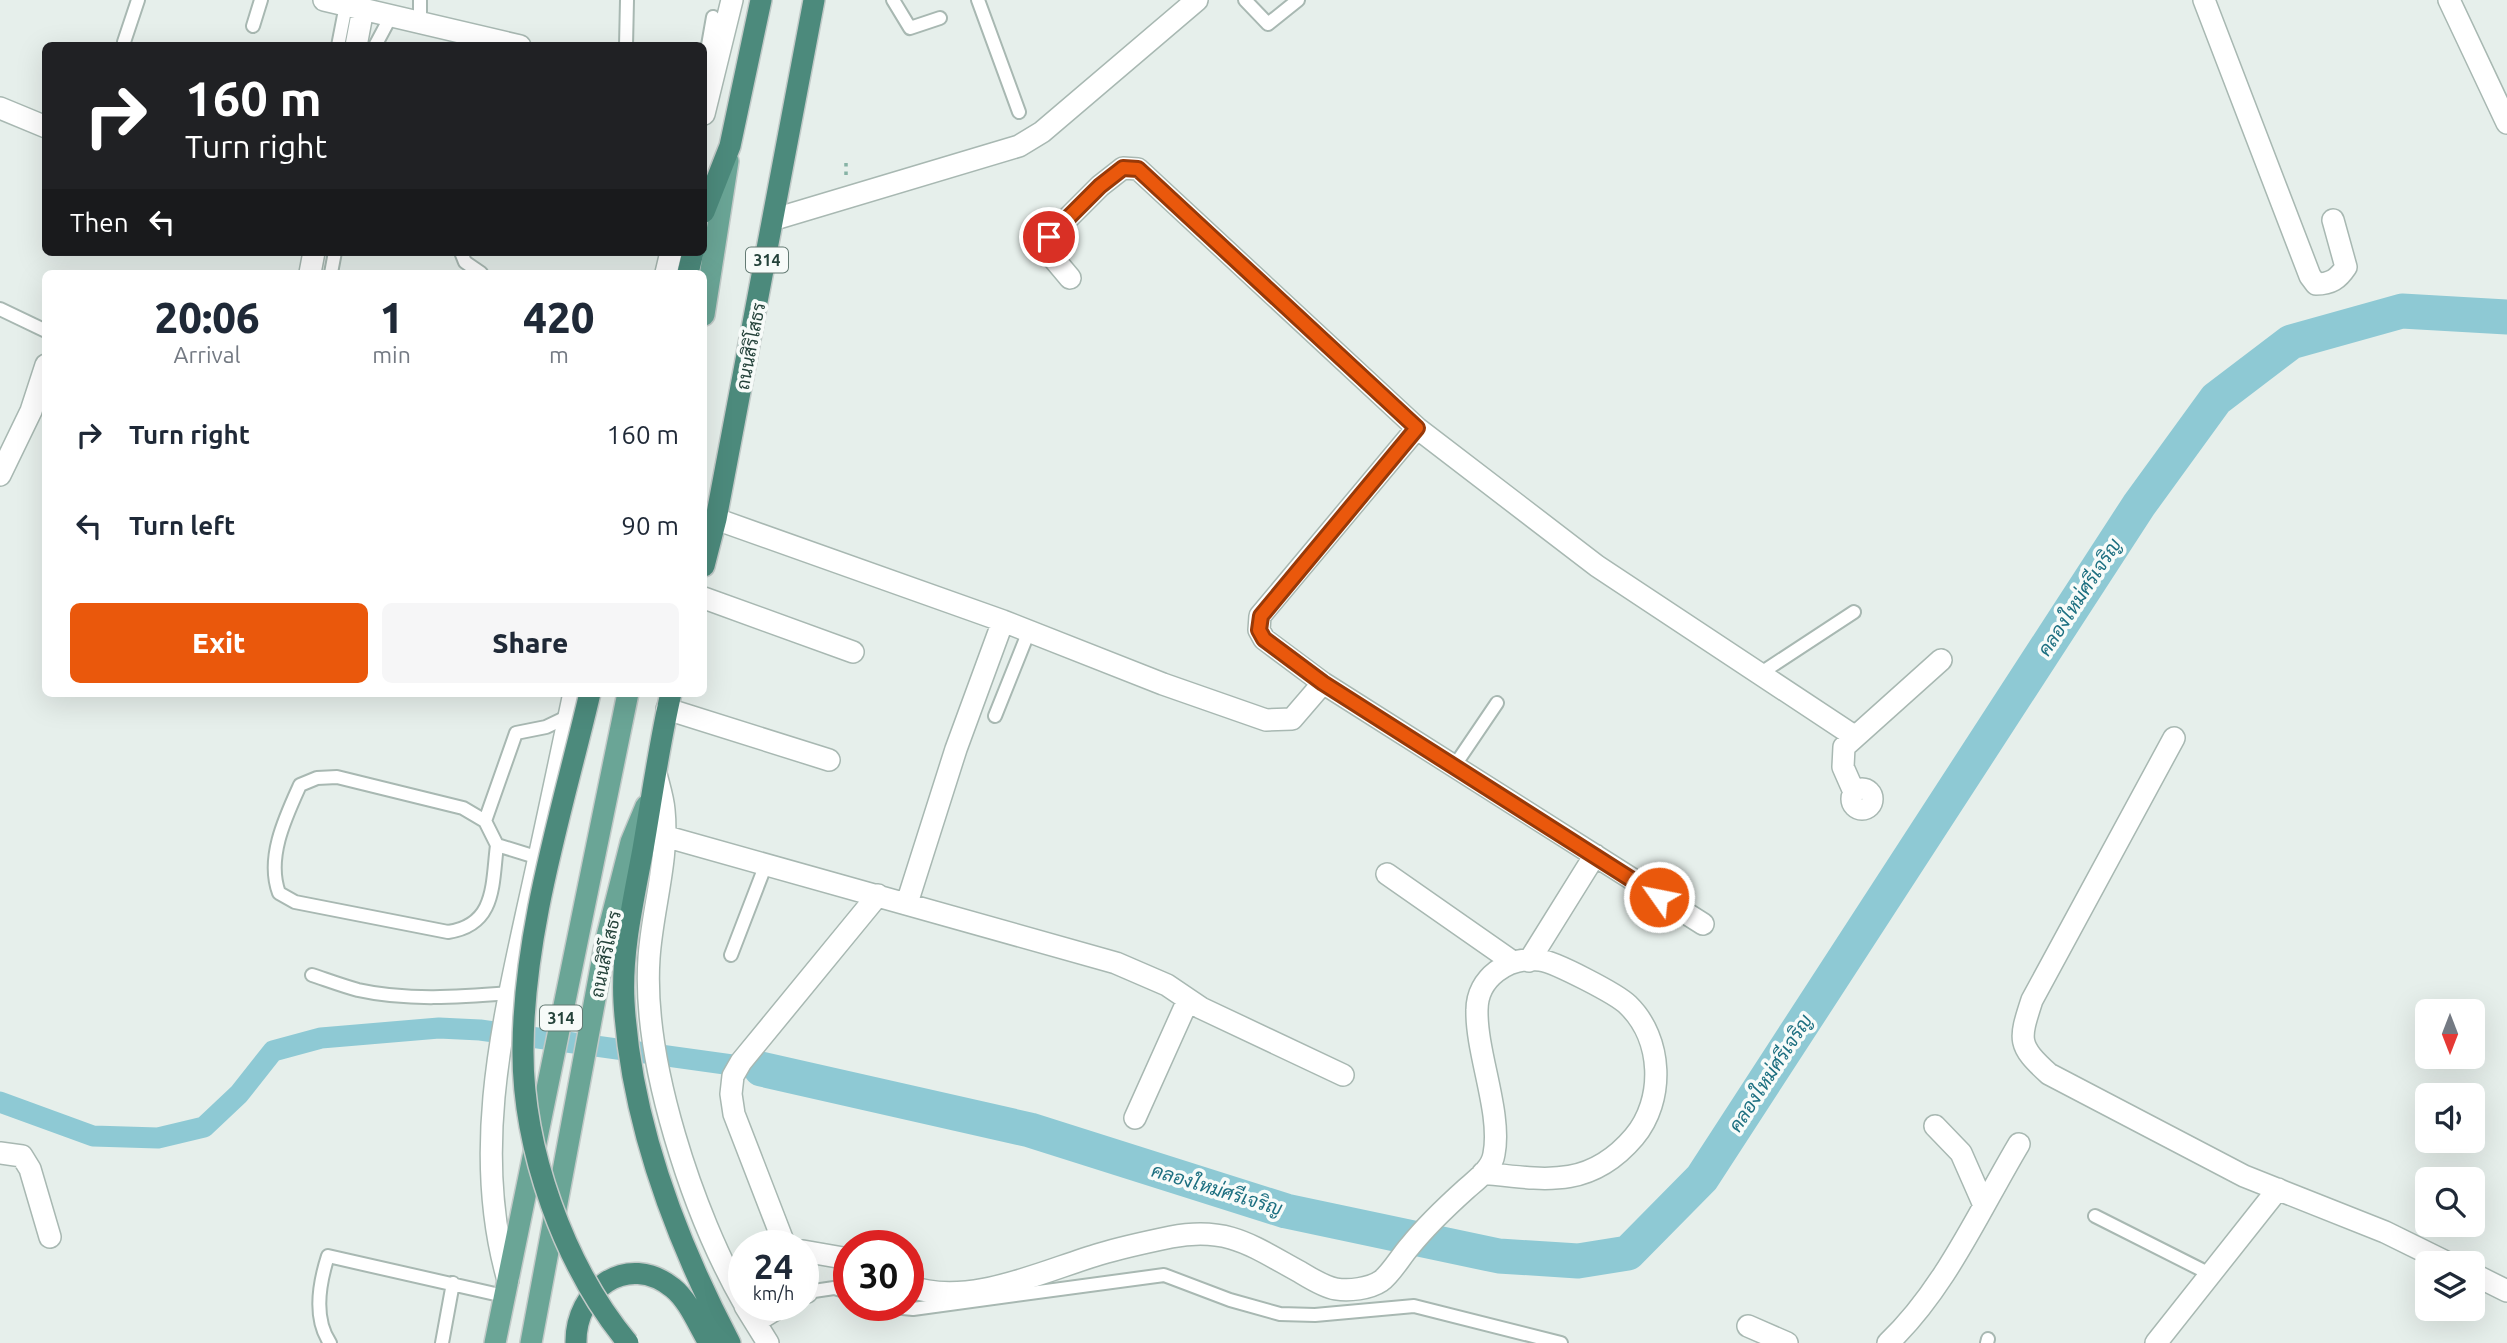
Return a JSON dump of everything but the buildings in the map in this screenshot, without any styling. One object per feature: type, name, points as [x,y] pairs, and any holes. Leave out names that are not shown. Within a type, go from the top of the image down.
[{"type":"highway","points":[[707,204],[730,146],[761,0]]},
{"type":"highway","name":"ถนนสิริโสธร","points":[[707,554],[775,219],[814,0]]},
{"type":"highway","points":[[589,697],[541,906],[528,981],[523,1049],[528,1106],[545,1185],[571,1254],[608,1319],[628,1343]]},
{"type":"highway","name":"ถนนสิริโสธร","points":[[649,797],[669,701]]},
{"type":"highway","points":[[649,797],[631,919],[624,999],[628,1035],[651,1152],[672,1219],[695,1275],[730,1343]]},
{"type":"highway","points":[[576,1343],[580,1310],[590,1295],[603,1283],[620,1276],[639,1275],[657,1279],[673,1288],[685,1302],[709,1343]]},
{"type":"main road","points":[[707,299],[721,223],[730,146]]},
{"type":"main road","name":"ถนนสิริโสธร","points":[[495,1343],[627,697]]},
{"type":"main road","name":"ถนนสิริโสธร","points":[[531,1343],[606,940],[631,842],[649,797]]},
{"type":"street","points":[[324,0],[479,41]]},
{"type":"street","points":[[707,77],[732,0]]},
{"type":"street","points":[[775,219],[1019,146],[1042,132],[1197,0]]},
{"type":"street","points":[[2204,0],[2305,263],[2316,284],[2328,284],[2339,277],[2346,267],[2333,220]]},
{"type":"street","points":[[2449,0],[2507,123]]},
{"type":"street","points":[[355,7],[356,42]]},
{"type":"street","points":[[0,108],[42,125]]},
{"type":"street","points":[[1070,278],[1049,253],[1049,237],[1100,186],[1123,168],[1138,169],[1417,428],[1597,566],[1854,736]]},
{"type":"street","points":[[0,475],[31,411],[42,377]]},
{"type":"street","points":[[1417,428],[1261,616],[1259,630],[1264,639],[1323,683],[1703,924]]},
{"type":"street","points":[[716,519],[1003,621],[1163,684],[1266,720],[1292,719],[1323,683]]},
{"type":"street","points":[[707,599],[853,652]]},
{"type":"street","points":[[907,903],[956,749],[1003,621]]},
{"type":"street","points":[[1854,792],[1841,755],[1854,736],[1941,660]]},
{"type":"street","points":[[506,1288],[491,1200],[490,1127],[509,993],[573,697]]},
{"type":"street","points":[[669,701],[829,760]]},
{"type":"street","points":[[2174,738],[2032,1000],[2021,1037],[2027,1054],[2049,1074],[2244,1176],[2385,1232],[2424,1251]]},
{"type":"street","points":[[655,768],[664,809],[664,836],[649,957],[649,999],[653,1034],[675,1132],[728,1247]]},
{"type":"street","points":[[664,836],[1116,963],[1167,985],[1188,1000],[1343,1075]]},
{"type":"street","points":[[1521,962],[1595,855]]},
{"type":"street","points":[[1387,874],[1521,962]]},
{"type":"street","points":[[779,1230],[734,1114],[731,1094],[733,1076],[755,1043],[878,895]]},
{"type":"street","points":[[924,1291],[981,1288],[1100,1254],[1189,1234],[1220,1233],[1255,1247],[1334,1289],[1362,1288],[1382,1280],[1432,1220],[1483,1173],[1493,1160],[1495,1142],[1476,1012],[1479,990],[1490,975],[1521,962],[1541,960],[1584,979],[1627,1003],[1644,1026],[1657,1067],[1654,1103],[1644,1126],[1620,1154],[1595,1170],[1571,1179],[1483,1173]]},
{"type":"street","points":[[1135,1118],[1188,1000]]},
{"type":"street","points":[[1935,1126],[1961,1153],[1983,1203]]},
{"type":"street","points":[[1888,1343],[1908,1324],[1932,1292],[2019,1144]]},
{"type":"street","points":[[0,1153],[22,1156],[30,1169],[50,1237]]},
{"type":"street","points":[[2156,1343],[2278,1189]]},
{"type":"street","points":[[2485,1280],[2507,1291]]},
{"type":"street","points":[[755,1321],[768,1343]]},
{"type":"street","points":[[1748,1326],[1787,1343]]},
{"type":"lane","points":[[124,42],[138,0]]},
{"type":"lane","points":[[253,26],[261,0]]},
{"type":"lane","points":[[420,0],[421,24]]},
{"type":"lane","points":[[626,42],[627,0]]},
{"type":"lane","points":[[893,0],[910,28],[940,18]]},
{"type":"lane","points":[[978,0],[1019,112]]},
{"type":"lane","points":[[1245,0],[1268,24],[1298,0]]},
{"type":"lane","points":[[340,42],[355,7]]},
{"type":"lane","points":[[377,42],[391,16]]},
{"type":"lane","points":[[707,71],[713,17]]},
{"type":"lane","points":[[463,256],[465,262],[477,270]]},
{"type":"lane","points":[[0,309],[42,329]]},
{"type":"lane","points":[[1761,673],[1854,611]]},
{"type":"lane","points":[[995,716],[1029,631]]},
{"type":"lane","points":[[1455,765],[1497,703]]},
{"type":"lane","points":[[485,821],[516,733],[546,727],[569,716]]},
{"type":"lane","points":[[337,777],[463,808],[485,821],[497,845],[490,898],[478,921],[466,929],[448,932],[295,902],[279,893],[272,876],[283,822],[300,785],[317,778],[337,777]]},
{"type":"lane","points":[[497,845],[539,858]]},
{"type":"lane","points":[[731,955],[766,864]]},
{"type":"lane","points":[[312,975],[359,990],[410,995],[460,997],[509,993]]},
{"type":"lane","points":[[2095,1216],[2210,1274]]},
{"type":"lane","points":[[330,1343],[323,1331],[320,1313],[320,1280],[328,1256],[453,1283],[506,1288]]},
{"type":"lane","points":[[924,1308],[1164,1275],[1230,1300],[1280,1314],[1304,1315],[1414,1306],[1561,1343]]},
{"type":"lane","points":[[442,1343],[453,1283]]},
{"type":"waterway","name":"คลองใหม่ศรีเจริญ","points":[[761,1069],[1030,1130],[1286,1211],[1499,1256],[1578,1261],[1628,1253],[1702,1178],[2139,505],[2216,399],[2291,342],[2402,311],[2507,317]]},
{"type":"waterway","points":[[0,1102],[93,1136],[158,1138],[204,1127],[239,1094],[273,1051],[321,1038],[439,1028],[480,1030],[761,1069]]},
{"type":"route","points":[[1049,237],[1073,211],[1123,168],[1138,169],[1417,428],[1342,521],[1278,592],[1261,616],[1259,630],[1264,639],[1323,683],[1659,897]]}]
